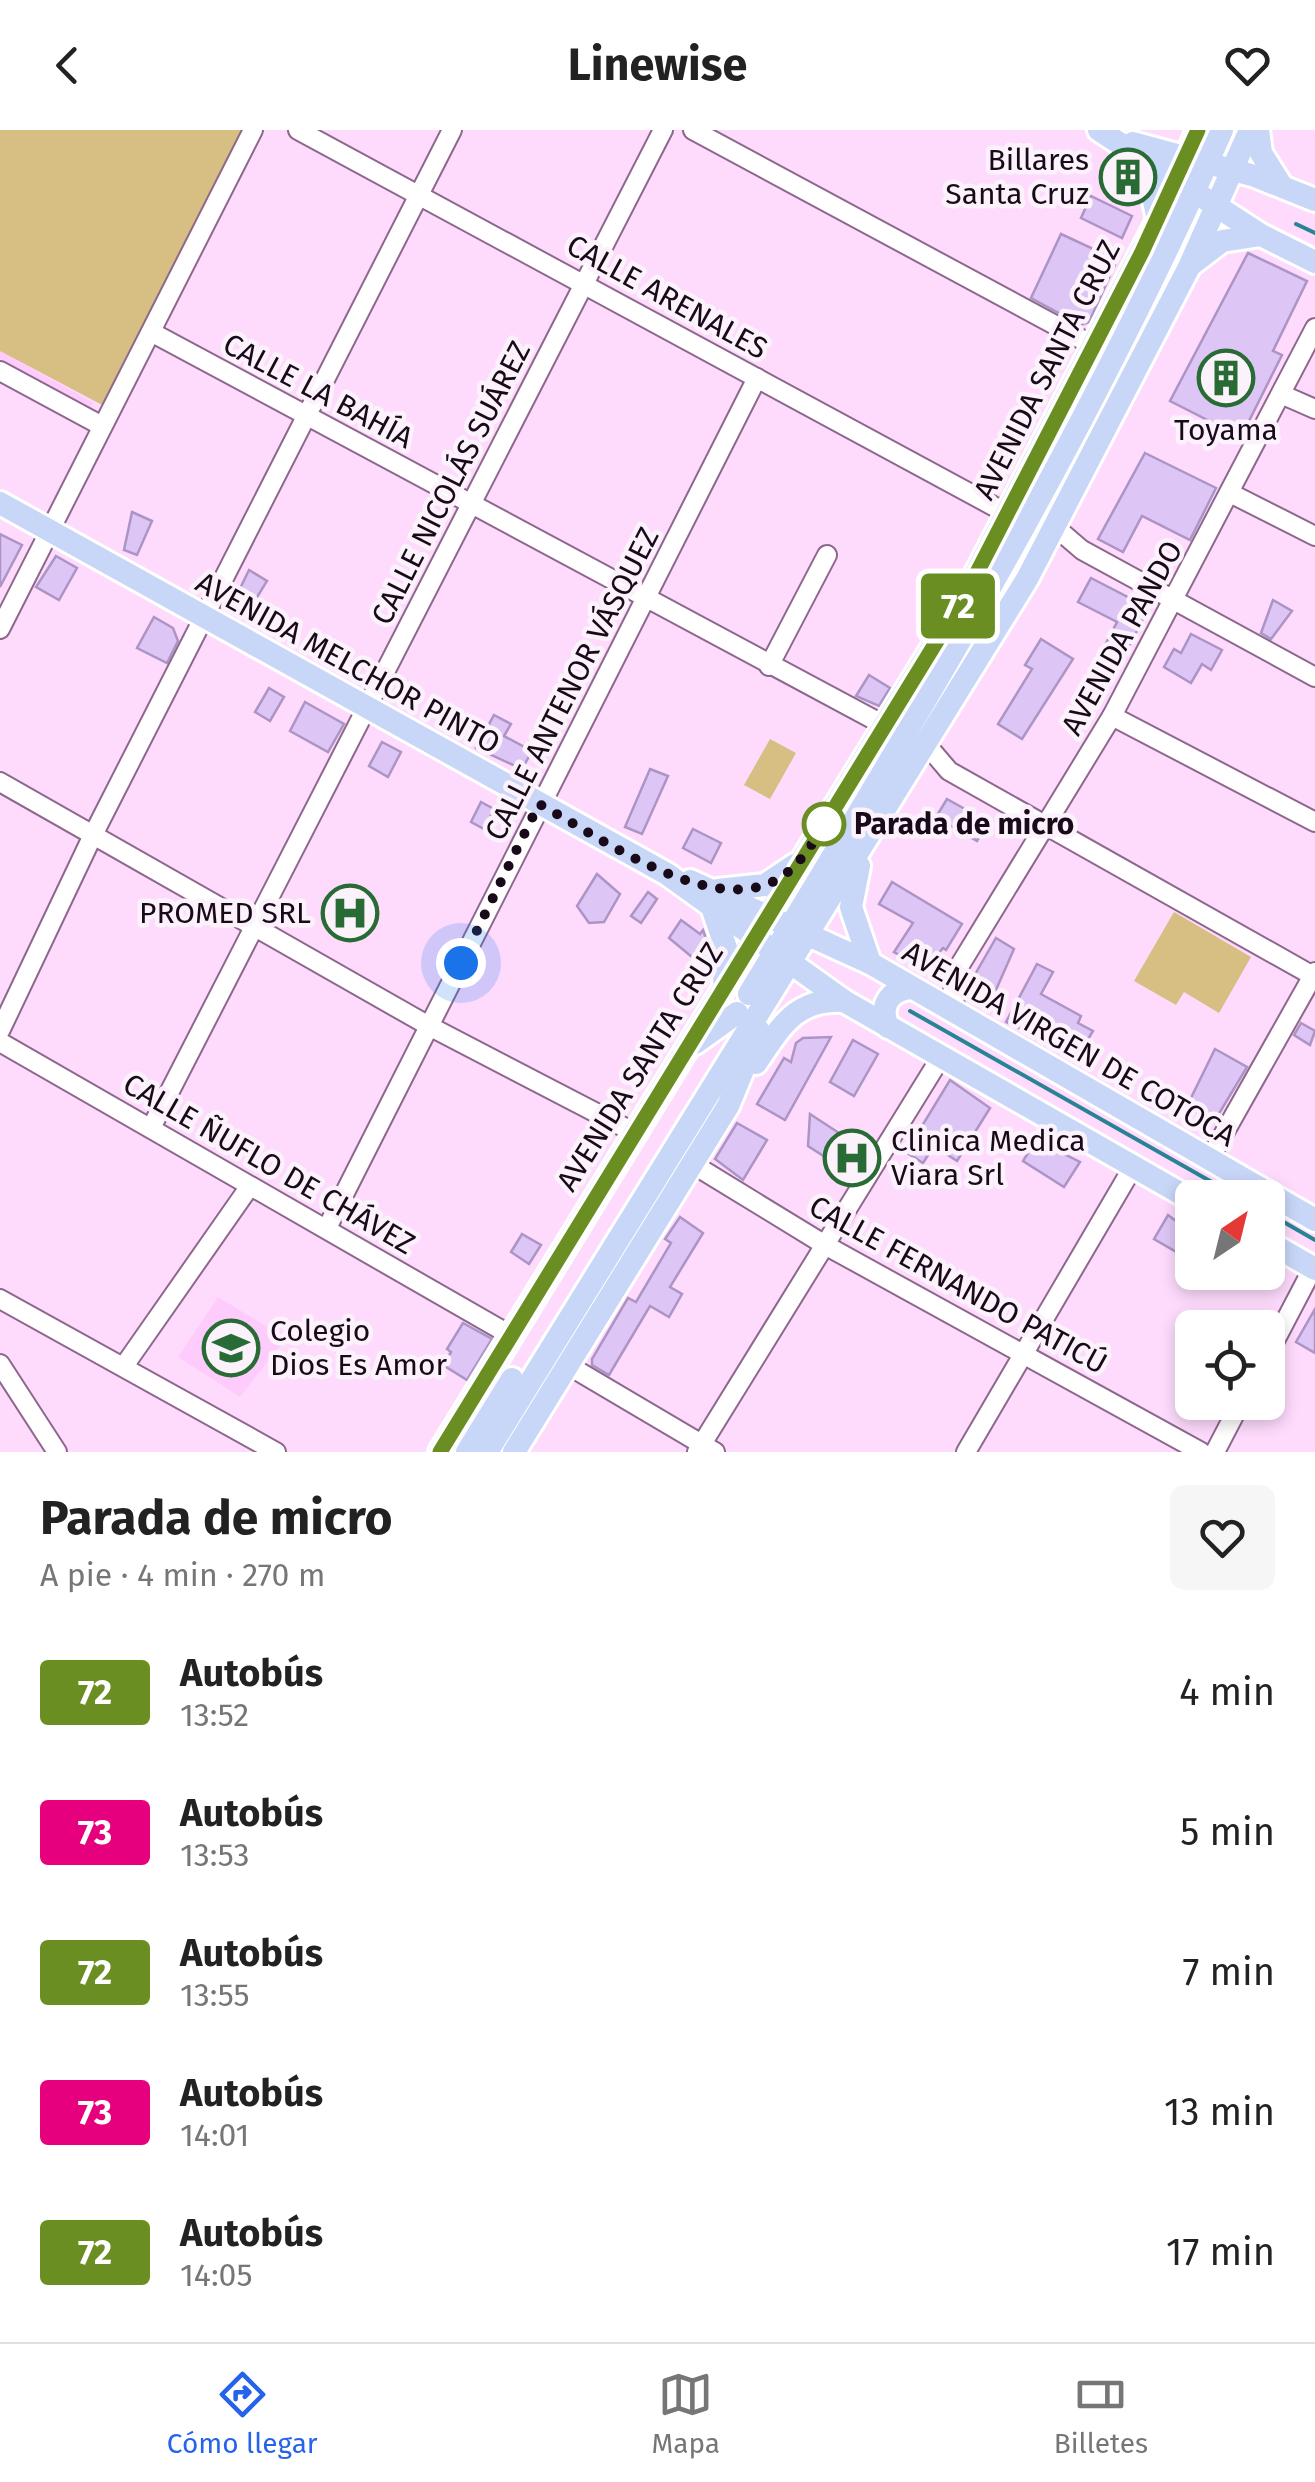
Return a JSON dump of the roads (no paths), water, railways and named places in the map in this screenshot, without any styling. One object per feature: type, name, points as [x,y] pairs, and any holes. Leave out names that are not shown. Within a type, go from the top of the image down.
[{"type":"main road","points":[[1123,141],[1186,130]]},
{"type":"main road","name":"AVENIDA SANTA CRUZ","points":[[487,1452],[773,982],[800,930],[868,840],[1041,554],[1189,267],[1198,130]]},
{"type":"main road","name":"AVENIDA SANTA CRUZ","points":[[800,930],[821,852],[845,788],[967,592],[1094,346],[1222,130]]},
{"type":"main road","name":"AVENIDA SANTA CRUZ","points":[[1194,174],[1239,175],[1250,135]]},
{"type":"main road","points":[[1194,174],[1250,135],[1281,185]]},
{"type":"main road","points":[[1123,141],[1194,174],[1262,235],[1315,262]]},
{"type":"main road","points":[[1123,141],[1169,220]]},
{"type":"main road","points":[[1194,174],[1239,175],[1281,185],[1315,200]]},
{"type":"main road","name":"AVENIDA SANTA CRUZ","points":[[443,1452],[510,1335],[769,915],[821,852],[995,583],[1130,332],[1166,253],[1169,220]]},
{"type":"main road","points":[[1189,267],[1222,241],[1262,235]]},
{"type":"main road","points":[[967,592],[1052,476]]},
{"type":"main road","name":"AVENIDA MELCHOR PINTO","points":[[0,503],[667,874],[714,899],[769,915],[800,930]]},
{"type":"main road","points":[[868,840],[851,906],[870,963]]},
{"type":"main road","points":[[718,998],[730,957],[714,899],[765,885],[821,852]]},
{"type":"main road","name":"AVENIDA MELCHOR PINTO","points":[[714,899],[783,958]]},
{"type":"main road","name":"AVENIDA VIRGEN DE COTOCA","points":[[800,930],[870,963],[1315,1220]]},
{"type":"main road","name":"AVENIDA SANTA CRUZ","points":[[467,1452],[737,1013],[783,958]]},
{"type":"main road","name":"AVENIDA SANTA CRUZ","points":[[514,1452],[728,1106],[752,1042],[785,990],[783,958]]},
{"type":"main road","points":[[783,958],[844,1001],[1175,1190]]},
{"type":"main road","points":[[888,1027],[884,1010],[887,1000],[900,989],[918,992]]},
{"type":"main road","points":[[728,1106],[790,1015],[812,1002],[844,1001]]},
{"type":"main road","points":[[686,1050],[737,1013]]},
{"type":"main road","points":[[1285,1252],[1314,1268]]},
{"type":"main road","points":[[443,1452],[505,1390]]},
{"type":"main road","points":[[502,1452],[543,1402]]},
{"type":"street","points":[[0,629],[253,130]]},
{"type":"street","name":"CALLE ARENALES","points":[[298,130],[420,192],[1008,514]]},
{"type":"street","points":[[0,1031],[93,836],[207,619],[452,130]]},
{"type":"street","name":"CALLE NICOLÁS SUÁREZ","points":[[152,1128],[663,130]]},
{"type":"street","points":[[694,130],[1094,346]]},
{"type":"street","name":"AVENIDA PANDO","points":[[956,1014],[953,989],[960,965],[1112,716],[1232,494],[1315,328]]},
{"type":"street","name":"CALLE LA BAHÍA","points":[[151,332],[647,602],[882,724]]},
{"type":"street","points":[[0,370],[102,426]]},
{"type":"street","name":"CALLE ANTENOR VÁSQUEZ","points":[[326,1228],[539,804],[647,602],[756,378]]},
{"type":"street","points":[[1283,395],[1315,408]]},
{"type":"street","points":[[1232,494],[1315,536]]},
{"type":"street","points":[[1054,526],[1082,550],[1315,677]]},
{"type":"street","points":[[1041,554],[1082,550]]},
{"type":"street","points":[[770,666],[827,555]]},
{"type":"street","points":[[1112,716],[1315,822]]},
{"type":"street","points":[[926,744],[949,770],[1314,975],[1209,1160]]},
{"type":"street","points":[[909,773],[949,770]]},
{"type":"street","points":[[0,782],[430,1026],[636,1133]]},
{"type":"street","name":"AVENIDA PANDO","points":[[918,992],[960,965]]},
{"type":"street","name":"CALLE ÑUFLO DE CHÁVEZ","points":[[0,1042],[510,1335]]},
{"type":"street","points":[[566,1364],[705,1449],[941,1057]]},
{"type":"street","name":"CALLE FERNANDO PATICÚ","points":[[691,1164],[825,1244],[1200,1452]]},
{"type":"street","points":[[966,1452],[1133,1167]]},
{"type":"street","points":[[124,1366],[250,1186]]},
{"type":"street","points":[[1285,1322],[1314,1268]]},
{"type":"street","points":[[0,1298],[276,1452]]},
{"type":"street","points":[[0,1364],[57,1452]]},
{"type":"street","points":[[1215,1452],[1232,1420]]},
{"type":"waterway","points":[[1296,224],[1315,233]]},
{"type":"waterway","points":[[910,1011],[1208,1180]]},
{"type":"waterway","points":[[1285,1223],[1315,1240]]},
{"type":"place","name":"Billares Santa Cruz","points":[[1128,177]]},
{"type":"place","name":"Toyama","points":[[1226,378]]},
{"type":"place","name":"Parada de micro","points":[[824,824]]},
{"type":"place","name":"PROMED SRL","points":[[350,913]]},
{"type":"place","name":"Clinica Medica Viara Srl","points":[[852,1158]]},
{"type":"place","name":"Colegio Dios Es Amor","points":[[231,1348]]}]
